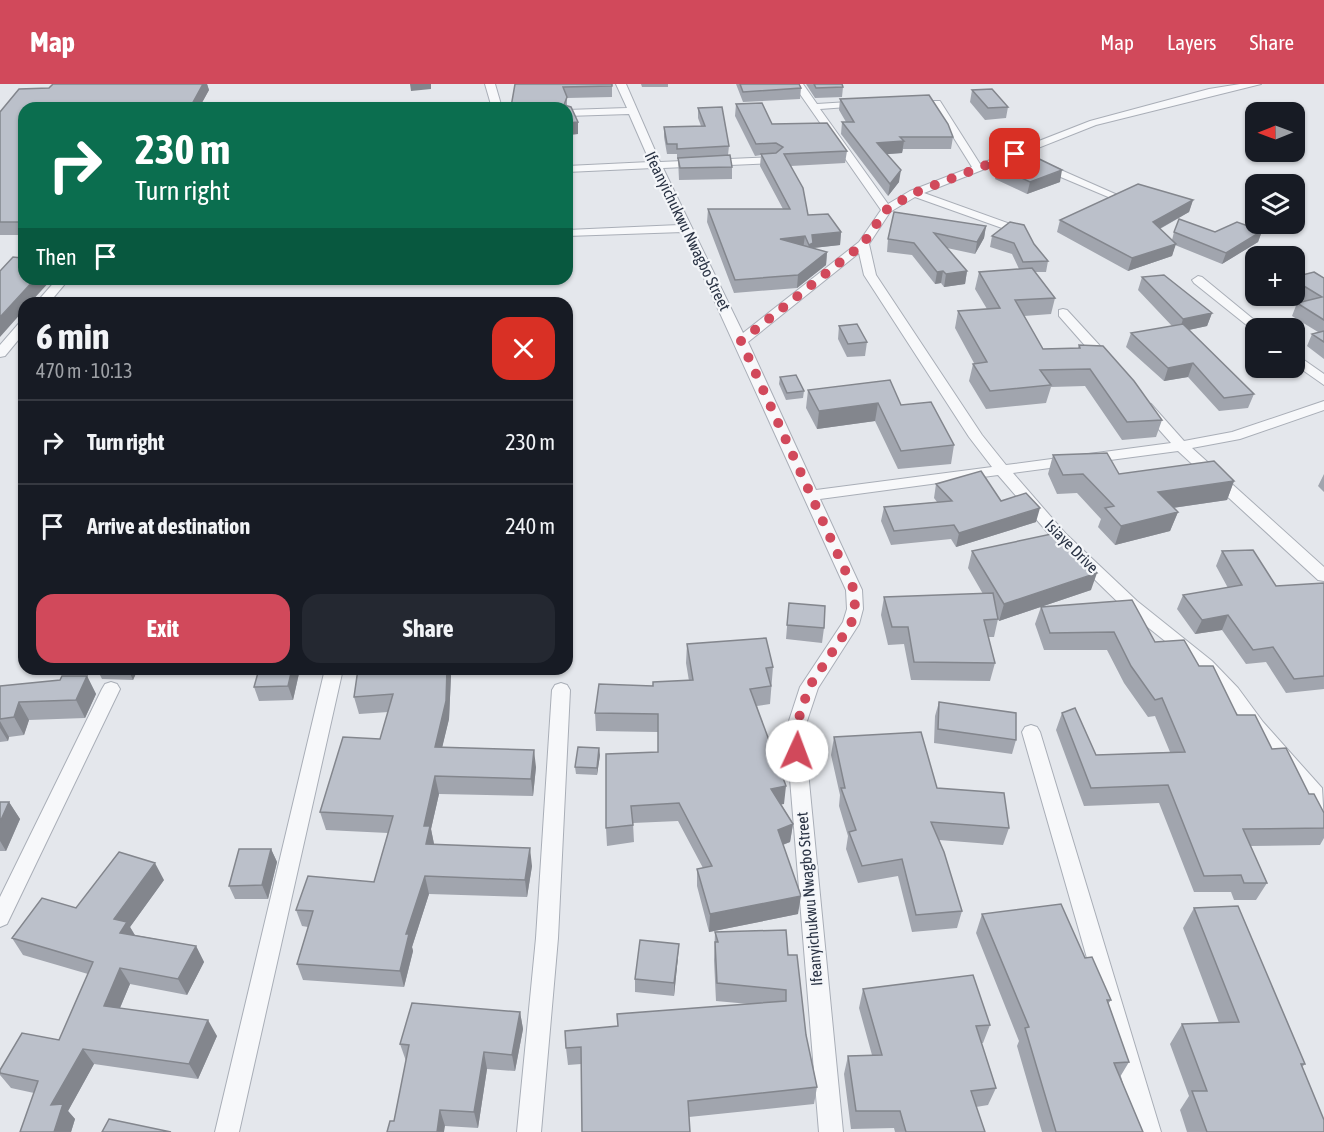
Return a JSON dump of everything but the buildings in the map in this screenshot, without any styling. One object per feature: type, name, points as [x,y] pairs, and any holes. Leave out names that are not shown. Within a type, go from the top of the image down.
[{"type":"street","points":[[490,84],[495,102]]},
{"type":"street","name":"Ifeanyichukwu Nwagbo Street","points":[[621,84],[657,167],[741,341],[854,590],[855,609],[851,624],[809,687],[795,730],[831,1132]]},
{"type":"street","points":[[798,84],[886,210]]},
{"type":"street","points":[[741,341],[863,244],[886,210],[914,193],[1093,123],[1209,92],[1256,84]]},
{"type":"street","points":[[814,107],[868,102]]},
{"type":"street","points":[[938,103],[977,167]]},
{"type":"street","points":[[573,113],[633,111]]},
{"type":"street","points":[[1015,154],[1117,197]]},
{"type":"street","points":[[573,169],[657,167],[775,160]]},
{"type":"street","points":[[914,193],[1020,231]]},
{"type":"street","points":[[573,233],[687,228]]},
{"type":"street","name":"Isiaye Drive","points":[[863,244],[870,275],[1000,470],[1060,537],[1131,604],[1206,665],[1315,793],[1324,814]]},
{"type":"street","points":[[1198,280],[1246,318]]},
{"type":"street","points":[[47,297],[58,285]]},
{"type":"street","points":[[1064,313],[1118,375]]},
{"type":"street","points":[[0,353],[18,332]]},
{"type":"street","points":[[1305,366],[1324,381]]},
{"type":"street","points":[[1134,393],[1181,446],[1324,576]]},
{"type":"street","points":[[810,496],[1181,446],[1235,436],[1324,405]]},
{"type":"street","points":[[227,1132],[333,675]]},
{"type":"street","points":[[0,918],[111,689]]},
{"type":"street","points":[[529,1132],[547,938],[561,690]]},
{"type":"street","points":[[1031,732],[1149,1132]]},
{"type":"route","points":[[797,751],[795,730],[809,687],[839,638],[851,624],[855,609],[854,590],[741,341],[863,244],[886,210],[914,193],[1015,154]]}]
